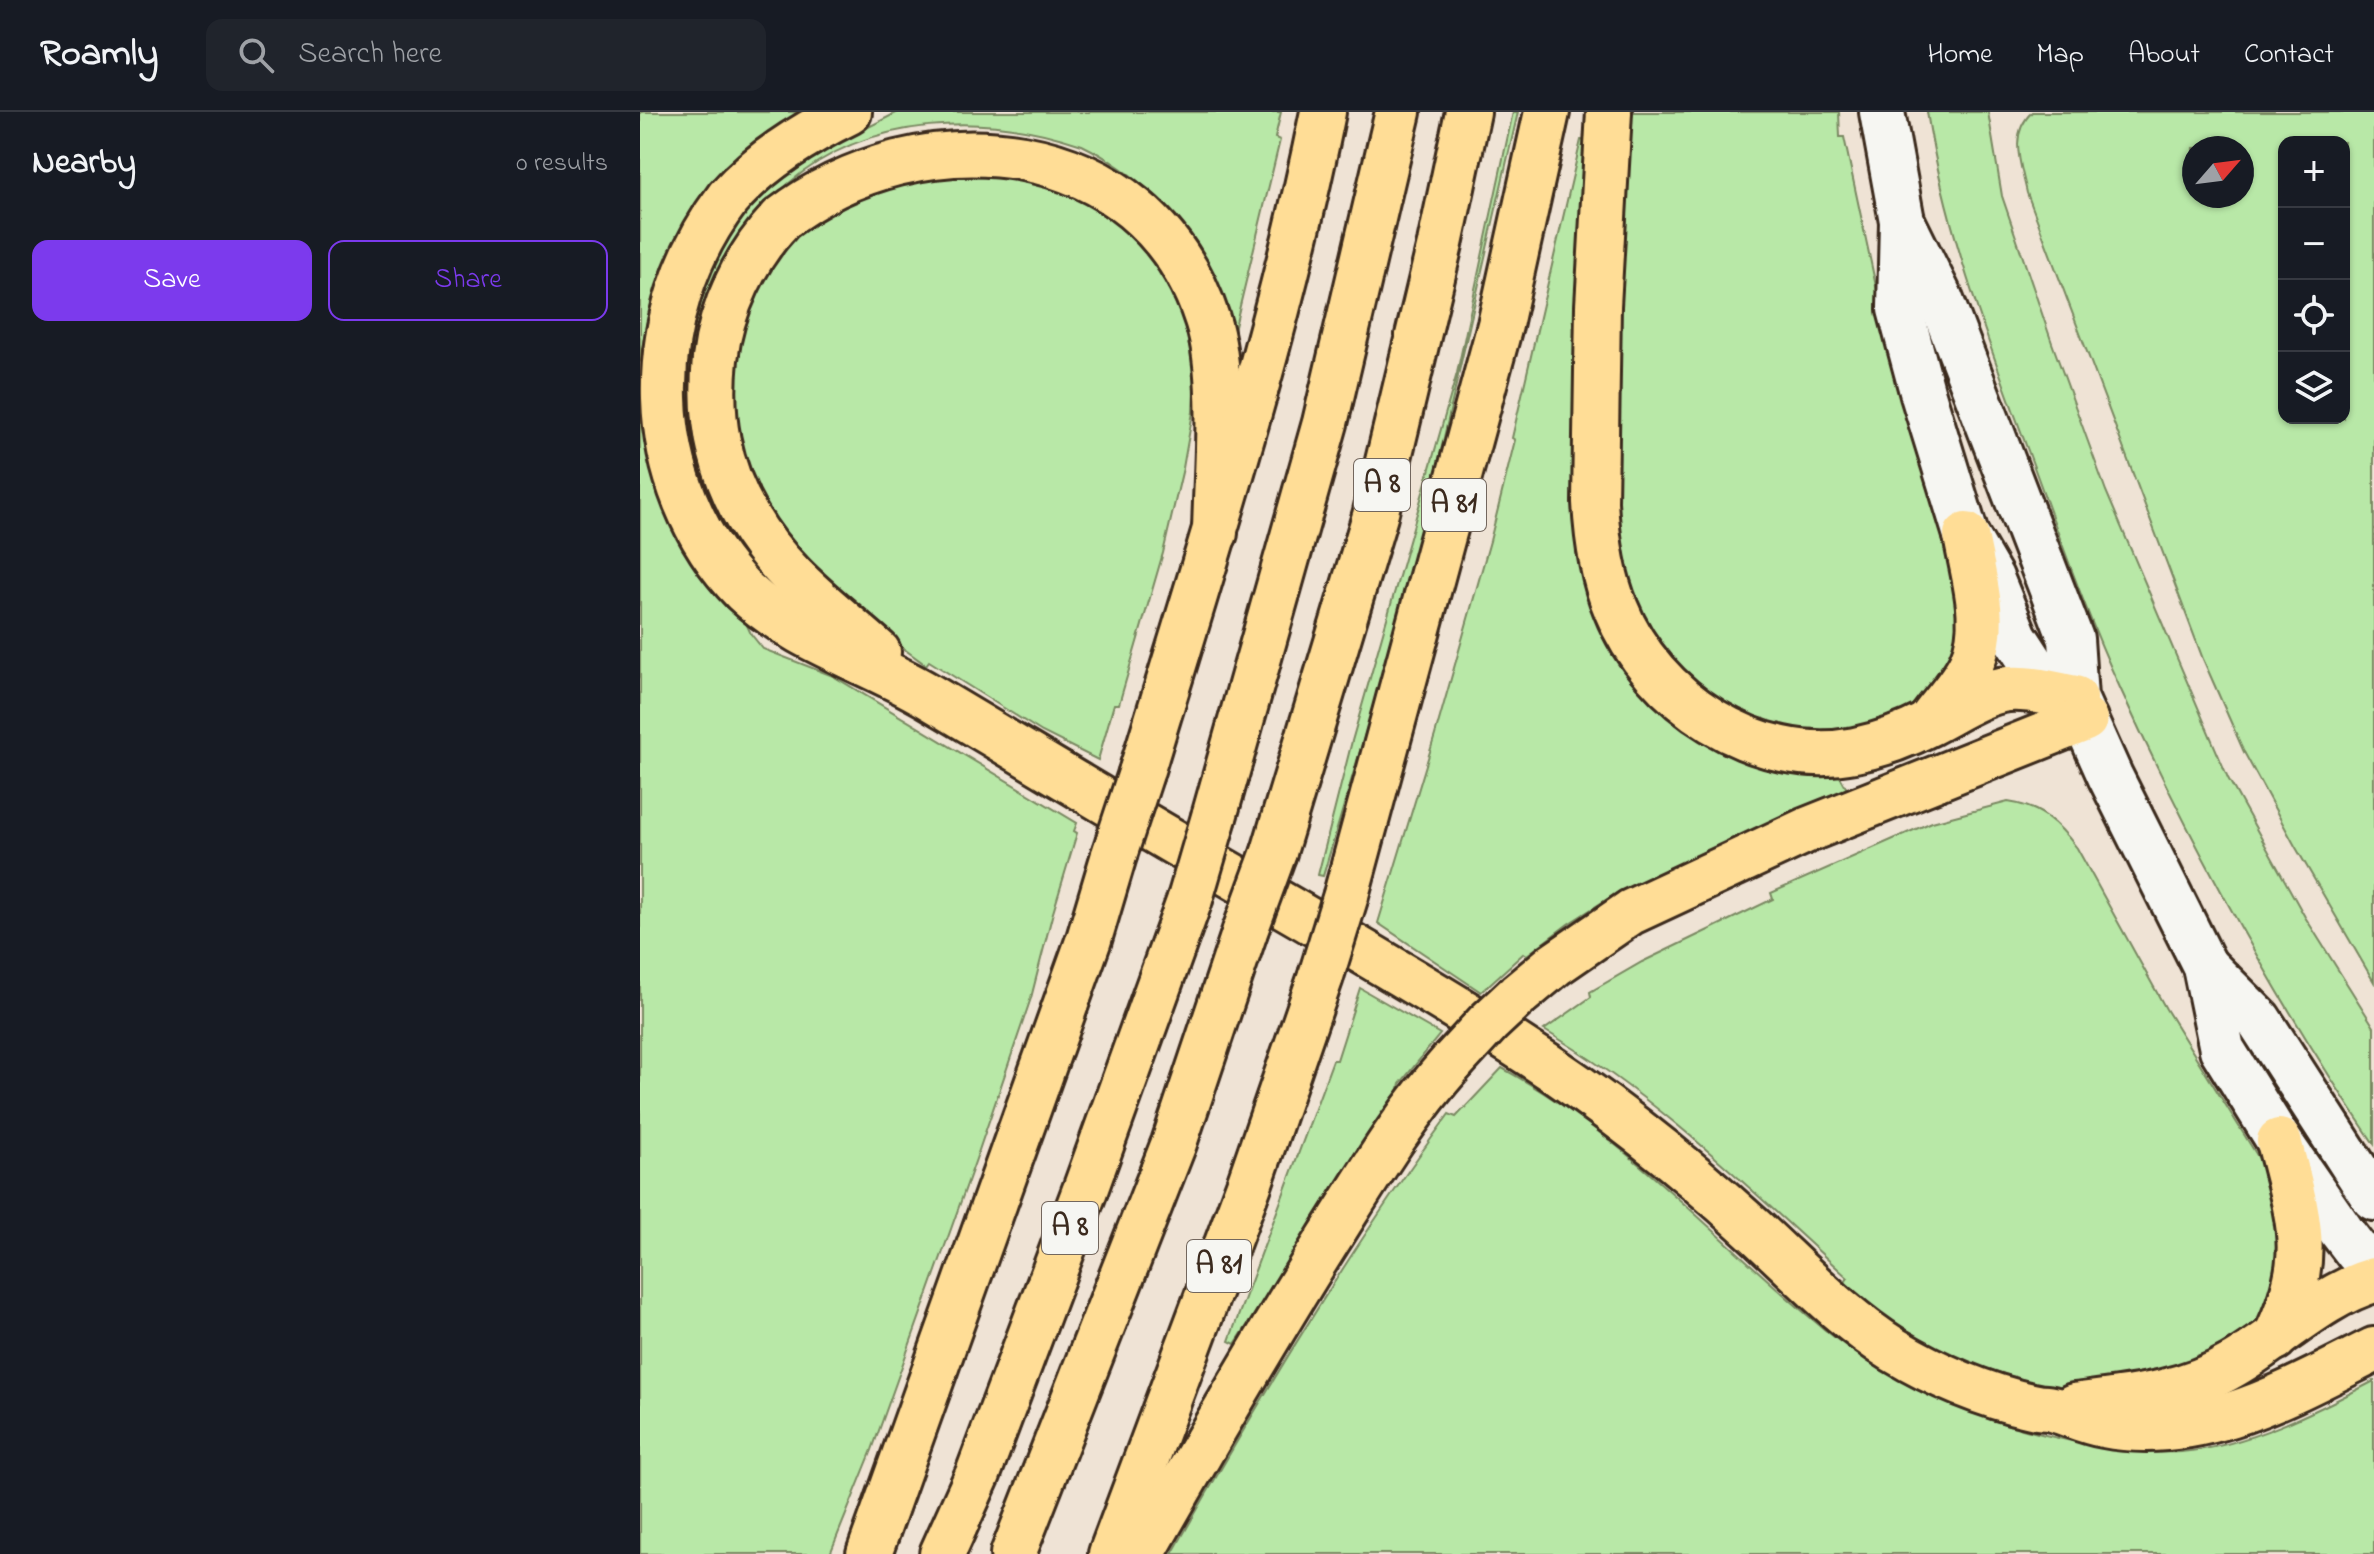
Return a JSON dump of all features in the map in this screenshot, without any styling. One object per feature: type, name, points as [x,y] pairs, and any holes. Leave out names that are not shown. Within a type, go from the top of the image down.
[{"type":"highway","points":[[849,112],[820,126],[756,171],[729,196],[704,228],[677,279],[658,342],[655,381],[657,421],[664,458],[691,524],[730,576],[751,597],[802,635],[921,691],[1013,749],[1426,988],[1601,1101],[1705,1187],[1854,1321],[1894,1350],[1974,1388],[2098,1425],[2140,1430],[2200,1423],[2259,1406],[2374,1350]]},
{"type":"highway","points":[[869,1554],[1084,954],[1141,773],[1215,533],[1272,327],[1323,112]]},
{"type":"highway","name":"A 8","points":[[942,1554],[978,1474],[1190,899],[1325,423],[1398,112]]},
{"type":"highway","name":"A 8","points":[[1013,1554],[1174,1143],[1274,852],[1375,516],[1468,112]]},
{"type":"highway","name":"A 81","points":[[1111,1554],[1249,1185],[1346,895],[1500,325],[1547,112]]},
{"type":"highway","points":[[1609,112],[1598,306],[1597,530],[1615,608],[1626,631],[1657,676],[1717,726],[1763,743],[1817,754],[1854,750],[1898,737],[1968,703],[2007,689],[2080,708]]},
{"type":"highway","points":[[921,691],[825,609],[780,565],[746,516],[732,487],[714,430],[712,400],[717,340],[728,304],[742,274],[772,229],[794,206],[839,172],[893,148],[928,141],[987,139],[1060,155],[1102,178],[1132,200],[1159,228],[1176,254],[1208,320],[1216,366],[1215,533]]},
{"type":"highway","points":[[1927,725],[1959,685],[1972,663],[1980,635],[1966,535]]},
{"type":"highway","points":[[1142,1554],[1293,1296],[1385,1147],[1420,1098],[1488,1023],[1518,995],[1554,965],[1631,912],[2080,708]]},
{"type":"highway","points":[[2275,1338],[2296,1288],[2301,1248],[2299,1215],[2279,1141]]},
{"type":"highway","points":[[2052,1409],[2157,1395],[2195,1384],[2231,1367],[2340,1294],[2374,1280]]},
{"type":"main road","points":[[1882,112],[1902,221],[1900,309],[1966,535],[1991,578],[2015,637],[2039,674],[2080,708]]},
{"type":"main road","points":[[1902,221],[1940,298],[2071,639],[2080,708],[2130,817],[2205,966],[2222,1049],[2279,1141],[2358,1253],[2374,1260]]},
{"type":"main road","points":[[2205,966],[2259,1020],[2374,1198]]},
{"type":"green space","points":[[640,112],[813,112],[684,228],[661,272],[647,320],[640,362]]},
{"type":"green space","points":[[898,112],[1281,112],[1275,138],[1280,140],[1232,339],[1161,201],[1123,170],[1082,145],[1007,127],[968,124],[891,132],[854,144],[820,161],[788,184],[754,219],[728,259],[729,525],[720,528],[709,509],[678,417],[694,292],[742,213],[767,189],[813,155]]},
{"type":"green space","points":[[1513,112],[1518,112],[1415,565],[1323,876],[1318,875],[1352,741],[1457,373]]},
{"type":"green space","points":[[1625,112],[1839,112],[1840,137],[1844,137],[1880,305],[1966,587],[1958,654],[1909,715],[1826,737],[1746,720],[1678,672],[1635,607],[1614,518]]},
{"type":"green space","points":[[1927,112],[1988,112],[2002,196],[2106,491],[2228,778],[2305,917],[2374,1027],[2374,1144],[2303,1034],[2238,923],[2178,808],[2108,661],[1983,324],[1956,240]]},
{"type":"green space","points":[[2032,112],[2374,112],[2374,982],[2244,752],[2203,659],[2027,193],[2018,150],[2020,130]]},
{"type":"green space","points":[[1581,140],[1589,141],[1574,360],[1574,456],[1617,645],[1836,769],[1849,793],[1806,810],[1804,807],[1617,893],[1527,955],[1524,953],[1481,992],[1378,923],[1490,541]]},
{"type":"green space","points":[[944,154],[1098,201],[1158,262],[1188,326],[1195,367],[1193,412],[1183,468],[1163,553],[1119,704],[1114,704],[1098,760],[1042,732],[929,661],[926,665],[874,627],[777,538],[731,439],[739,316],[794,228]]},
{"type":"green space","points":[[640,378],[641,420],[649,462],[674,526],[739,608],[751,634],[763,649],[833,676],[1077,823],[1074,831],[1077,833],[1031,998],[872,1450],[830,1554],[640,1554]]},
{"type":"green space","points":[[2008,802],[2030,807],[2047,817],[2077,848],[2166,1009],[2273,1181],[2284,1272],[2258,1324],[2188,1371],[2073,1390],[2049,1387],[1971,1364],[1932,1346],[1875,1310],[1843,1285],[1848,1278],[1665,1115],[1626,1084],[1544,1030],[1591,997],[1590,992],[1642,962],[1773,899],[1771,893],[1932,822]]},
{"type":"green space","points":[[1360,988],[1440,1034],[1400,1084],[1398,1093],[1235,1344],[1229,1341],[1333,1060],[1337,1060]]},
{"type":"green space","points":[[1502,1068],[1586,1122],[1625,1153],[1840,1342],[1900,1380],[1997,1422],[2109,1448],[2181,1452],[2206,1449],[2256,1435],[2374,1381],[2374,1554],[1172,1554],[1270,1386],[1375,1220],[1449,1114],[1456,1117]]}]
